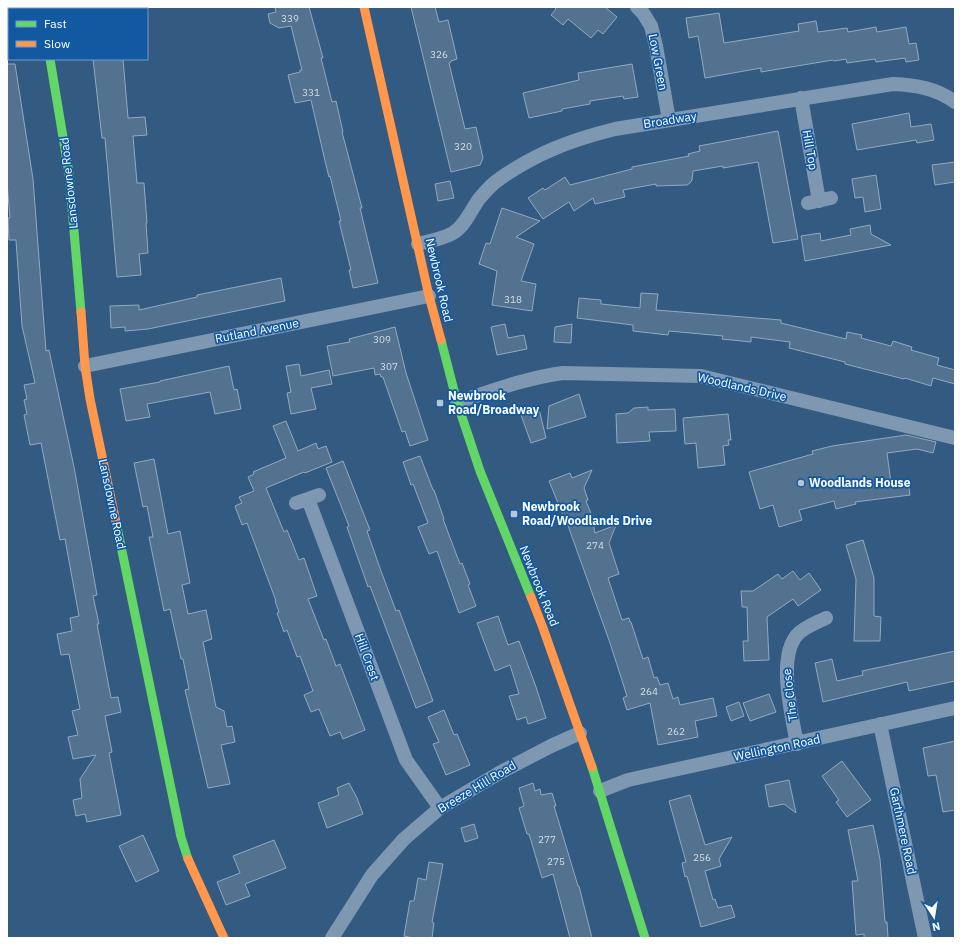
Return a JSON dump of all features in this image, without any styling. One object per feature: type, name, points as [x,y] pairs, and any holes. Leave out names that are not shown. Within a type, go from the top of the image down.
[{"type":"main road","name":"Newbrook Road","points":[[364,7],[429,296],[457,402],[480,471],[543,628],[580,733],[600,791],[645,938]]},
{"type":"main road","name":"Lansdowne Road","points":[[50,60],[69,173],[85,366],[90,399],[181,837],[190,866],[224,938]]},
{"type":"street","name":"Low Green","points":[[637,7],[643,13],[651,26],[655,39],[669,120]]},
{"type":"street","name":"Broadway","points":[[418,244],[446,237],[454,233],[463,224],[479,198],[497,181],[523,164],[552,148],[615,129],[893,84],[910,84],[930,89],[955,102]]},
{"type":"street","name":"Hill Top","points":[[801,98],[820,201]]},
{"type":"street","name":"Rutland Avenue","points":[[85,366],[429,296]]},
{"type":"street","name":"Woodlands Drive","points":[[457,402],[522,381],[563,374],[701,376],[955,438]]},
{"type":"street","name":"Hill Crest","points":[[308,499],[406,760],[440,808]]},
{"type":"street","name":"The Close","points":[[796,744],[787,682],[786,662],[791,646],[796,637],[802,631],[826,618]]},
{"type":"street","name":"Wellington Road","points":[[600,791],[628,780],[955,708]]},
{"type":"street","name":"Garthmere Road","points":[[880,724],[925,938]]},
{"type":"street","name":"Breeze Hill Road","points":[[332,938],[372,875],[404,839],[440,808],[501,772],[580,733]]},
{"type":"building","points":[[275,7],[309,7],[323,58],[321,58],[332,102],[336,101],[342,132],[362,208],[360,208],[378,283],[353,288],[349,270],[351,270],[339,221],[341,221],[311,100],[295,103],[288,75],[300,72],[300,70],[302,70],[291,26],[279,28],[270,23],[268,14],[276,12]]},
{"type":"building","points":[[411,7],[435,7],[439,22],[448,20],[457,59],[449,63],[465,129],[476,127],[483,158],[480,165],[451,172]]},
{"type":"building","points":[[554,7],[605,7],[617,17],[603,34],[598,30],[591,38],[568,19],[563,25],[551,15],[556,9]]},
{"type":"building","points":[[719,13],[724,43],[799,31],[798,24],[816,21],[818,32],[847,28],[848,32],[876,27],[877,32],[906,27],[909,44],[916,43],[919,60],[906,62],[905,58],[876,62],[875,59],[847,63],[846,59],[833,60],[761,72],[761,68],[705,78],[698,36],[689,38],[686,18]]},
{"type":"building","points":[[93,60],[123,60],[128,118],[145,117],[147,135],[133,136],[137,183],[144,183],[147,223],[148,253],[139,254],[141,275],[117,277],[105,138],[102,138]]},
{"type":"building","points":[[7,64],[15,64],[33,179],[46,351],[49,350],[74,467],[97,595],[93,596],[111,698],[118,697],[121,712],[105,716],[112,752],[109,753],[121,815],[87,822],[85,814],[76,816],[73,800],[82,798],[80,779],[96,755],[73,759],[68,737],[78,735],[72,711],[80,709],[69,654],[61,655],[57,634],[72,631],[70,618],[79,616],[65,539],[60,540],[41,443],[30,445],[24,415],[27,414],[24,400],[27,399],[24,385],[35,383],[22,326],[16,240],[9,240],[8,218],[10,218],[7,182]]},
{"type":"building","points":[[632,64],[638,97],[624,99],[623,96],[590,101],[590,104],[562,109],[562,111],[529,118],[523,93],[579,80],[578,73]]},
{"type":"building","points":[[909,113],[911,127],[931,124],[934,140],[917,143],[916,140],[857,150],[852,124]]},
{"type":"building","points":[[778,131],[798,239],[773,243],[758,162],[693,171],[692,180],[687,185],[656,186],[656,184],[623,190],[625,197],[595,204],[593,198],[574,211],[569,202],[543,219],[528,198],[543,188],[545,190],[565,177],[570,185],[632,169],[632,167],[689,156],[688,154],[700,151],[699,146]]},
{"type":"building","points":[[955,162],[955,182],[935,185],[932,165]]},
{"type":"building","points":[[876,175],[881,209],[865,212],[863,197],[855,198],[852,179]]},
{"type":"building","points":[[450,181],[454,198],[438,201],[435,184]]},
{"type":"building","points":[[502,208],[540,221],[516,237],[534,244],[521,281],[536,284],[532,311],[492,305],[497,271],[479,264],[486,243],[490,244]]},
{"type":"building","points":[[870,225],[871,234],[891,245],[805,261],[801,236],[820,233],[821,241],[851,235],[850,229]]},
{"type":"building","points":[[281,278],[285,301],[148,329],[125,331],[125,327],[111,328],[110,306],[139,305],[139,310],[197,297],[197,295]]},
{"type":"building","points":[[641,293],[658,294],[656,310],[781,320],[781,323],[846,339],[847,332],[862,335],[861,338],[891,346],[893,341],[912,347],[911,350],[939,358],[937,365],[955,370],[955,384],[933,378],[931,386],[789,348],[790,342],[751,337],[751,342],[722,339],[723,336],[669,331],[668,335],[633,331],[633,325],[577,318],[579,298],[601,300],[601,304],[640,308]]},
{"type":"building","points":[[505,324],[508,338],[524,335],[527,349],[497,355],[491,327]]},
{"type":"building","points":[[572,324],[571,343],[554,342],[555,327]]},
{"type":"building","points":[[395,327],[406,373],[428,440],[410,446],[405,431],[402,432],[383,377],[381,377],[380,374],[375,375],[374,368],[333,376],[327,346],[350,342],[349,339]]},
{"type":"building","points":[[299,364],[301,376],[329,370],[332,384],[311,388],[316,409],[291,414],[287,393],[291,392],[286,366]]},
{"type":"building","points":[[229,366],[234,390],[237,389],[241,409],[215,414],[210,392],[147,404],[150,417],[126,421],[120,389],[160,382]]},
{"type":"building","points":[[579,394],[586,417],[547,429],[549,406]]},
{"type":"building","points":[[648,407],[648,410],[675,409],[676,431],[649,432],[650,441],[617,443],[616,414],[628,413],[634,408]]},
{"type":"building","points":[[539,409],[546,438],[531,443],[521,415]]},
{"type":"building","points":[[728,414],[731,440],[728,440],[729,445],[723,446],[725,465],[698,468],[696,443],[685,444],[683,418]]},
{"type":"building","points":[[286,421],[298,451],[316,443],[318,449],[326,446],[332,462],[266,488],[284,532],[287,530],[299,560],[304,558],[317,596],[308,599],[336,666],[340,664],[365,730],[343,739],[340,732],[330,736],[319,709],[311,712],[304,695],[313,691],[300,656],[297,657],[287,630],[284,632],[277,613],[279,612],[276,601],[247,523],[242,525],[235,506],[242,503],[239,497],[254,491],[248,477],[254,474],[253,472],[286,458],[273,426]]},
{"type":"building","points":[[906,435],[936,442],[933,453],[917,449],[887,453],[891,483],[908,481],[910,495],[855,502],[856,504],[836,509],[834,501],[799,510],[802,520],[779,527],[773,505],[760,509],[749,472],[813,454],[812,451],[832,446]]},
{"type":"building","points":[[420,456],[434,490],[460,564],[462,563],[470,584],[468,585],[476,606],[459,613],[437,551],[429,554],[418,527],[428,523],[413,484],[411,485],[403,462]]},
{"type":"building","points":[[154,459],[168,534],[180,531],[190,583],[182,585],[188,614],[206,610],[212,639],[203,642],[216,707],[224,711],[227,727],[232,726],[235,742],[221,745],[230,784],[208,788],[185,690],[189,689],[183,659],[181,659],[170,609],[164,611],[149,537],[153,537],[147,506],[143,507],[134,463]]},
{"type":"building","points":[[343,461],[370,530],[367,531],[396,611],[399,610],[433,701],[416,708],[370,586],[368,587],[347,527],[349,526],[326,468]]},
{"type":"building","points":[[592,470],[584,488],[595,533],[616,525],[609,543],[619,574],[608,578],[622,620],[629,618],[643,659],[648,657],[654,678],[657,677],[660,685],[668,683],[673,699],[678,697],[680,705],[713,698],[717,716],[695,721],[698,737],[658,745],[650,703],[627,710],[623,698],[627,696],[610,643],[566,520],[549,481],[570,473],[572,478]]},
{"type":"building","points":[[863,540],[874,578],[874,616],[881,617],[880,641],[854,641],[856,579],[846,545]]},
{"type":"building","points":[[793,571],[800,580],[809,573],[821,590],[798,606],[793,599],[767,617],[769,660],[744,661],[743,641],[748,641],[747,607],[742,607],[741,591],[753,591],[778,574],[782,579]]},
{"type":"building","points":[[498,616],[508,645],[519,641],[546,718],[528,724],[526,717],[517,720],[509,696],[519,694],[510,665],[495,671],[477,623]]},
{"type":"building","points":[[955,651],[955,681],[909,691],[907,682],[823,702],[815,663],[832,659],[837,681],[863,675],[862,671]]},
{"type":"building","points":[[769,694],[776,712],[750,721],[743,703]]},
{"type":"building","points":[[739,702],[744,716],[731,721],[726,707]]},
{"type":"building","points":[[444,710],[454,735],[457,734],[470,765],[446,775],[433,744],[439,742],[428,717]]},
{"type":"building","points":[[955,741],[955,810],[943,812],[936,775],[928,776],[923,748]]},
{"type":"building","points":[[842,761],[871,800],[847,817],[836,802],[839,800],[822,776]]},
{"type":"building","points":[[789,780],[796,813],[784,804],[769,807],[765,785]]},
{"type":"building","points":[[349,783],[363,814],[327,828],[318,803],[339,795],[337,788]]},
{"type":"building","points":[[533,783],[535,791],[540,789],[541,795],[552,793],[556,806],[554,806],[579,886],[592,938],[570,938],[553,874],[542,878],[529,834],[527,834],[519,808],[524,806],[519,788]]},
{"type":"building","points":[[690,795],[705,845],[732,837],[719,859],[721,866],[705,871],[713,900],[715,899],[718,908],[731,905],[735,917],[701,927],[687,876],[685,877],[682,863],[686,862],[669,801]]},
{"type":"building","points":[[474,824],[478,838],[465,842],[461,828]]},
{"type":"building","points":[[873,825],[880,859],[885,922],[887,922],[888,938],[864,938],[864,934],[856,935],[852,881],[858,881],[848,830]]},
{"type":"building","points":[[143,835],[159,871],[136,882],[119,846]]},
{"type":"building","points":[[274,840],[286,868],[245,884],[250,896],[226,905],[217,882],[240,873],[233,856]]},
{"type":"building","points":[[429,862],[443,864],[432,922],[434,923],[432,938],[413,938],[404,936],[410,901],[414,901],[418,878],[426,880]]},
{"type":"traffic: fast","points":[[50,60],[69,173],[81,312]]},
{"type":"traffic: fast","points":[[441,340],[457,402],[480,471],[531,597]]},
{"type":"traffic: fast","points":[[117,527],[181,837],[188,859]]},
{"type":"traffic: fast","points":[[592,767],[645,938]]},
{"type":"traffic: slow","points":[[364,7],[429,296],[441,340]]},
{"type":"traffic: slow","points":[[81,312],[85,366],[90,399],[117,527]]},
{"type":"traffic: slow","points":[[531,597],[592,767]]},
{"type":"traffic: slow","points":[[188,859],[224,938]]},
{"type":"place","name":"Newbrook Road/Broadway","points":[[440,403]]},
{"type":"place","name":"Woodlands House","points":[[801,483]]},
{"type":"place","name":"Newbrook Road/Woodlands Drive","points":[[514,514]]}]
